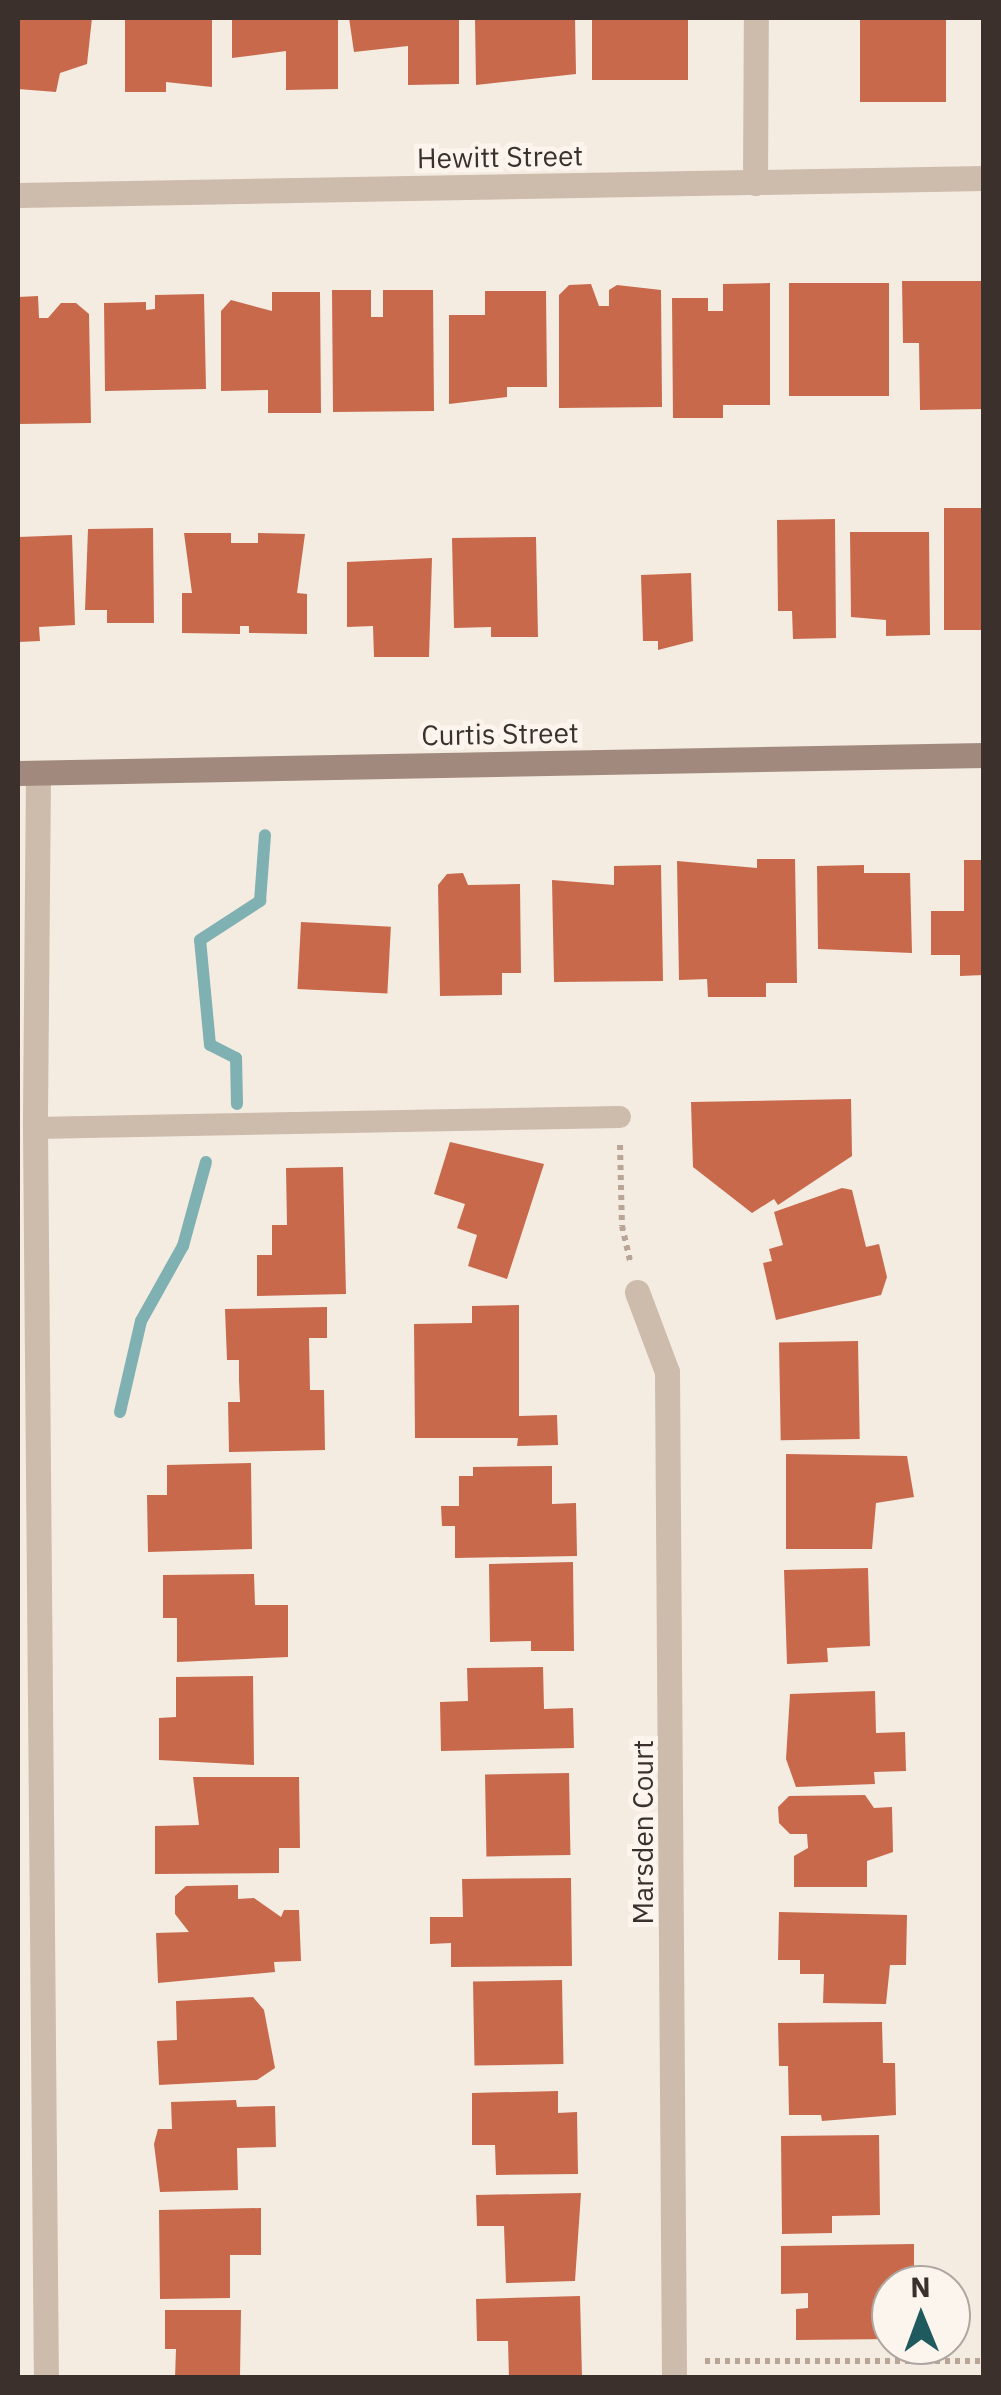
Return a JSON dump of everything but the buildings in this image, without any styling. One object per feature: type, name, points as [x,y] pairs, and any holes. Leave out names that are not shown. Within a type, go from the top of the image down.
[{"type":"street","points":[[755,182],[756,18]]},
{"type":"street","name":"Hewitt Street","points":[[18,196],[984,178]]},
{"type":"street","name":"Curtis Street","points":[[28,773],[984,755]]},
{"type":"street","points":[[28,773],[46,2378]]},
{"type":"street","name":"Marsden Court","points":[[637,1292],[666,1372],[674,2369]]},
{"type":"lane","points":[[34,1128],[620,1117]]},
{"type":"path","points":[[620,1117],[622,1226],[637,1292]]},
{"type":"path","points":[[674,2369],[984,2361]]},
{"type":"waterway","points":[[237,1104],[236,1058],[210,1045],[200,940],[260,901],[265,835]]},
{"type":"waterway","points":[[120,1412],[141,1321],[183,1246],[206,1162]]}]
